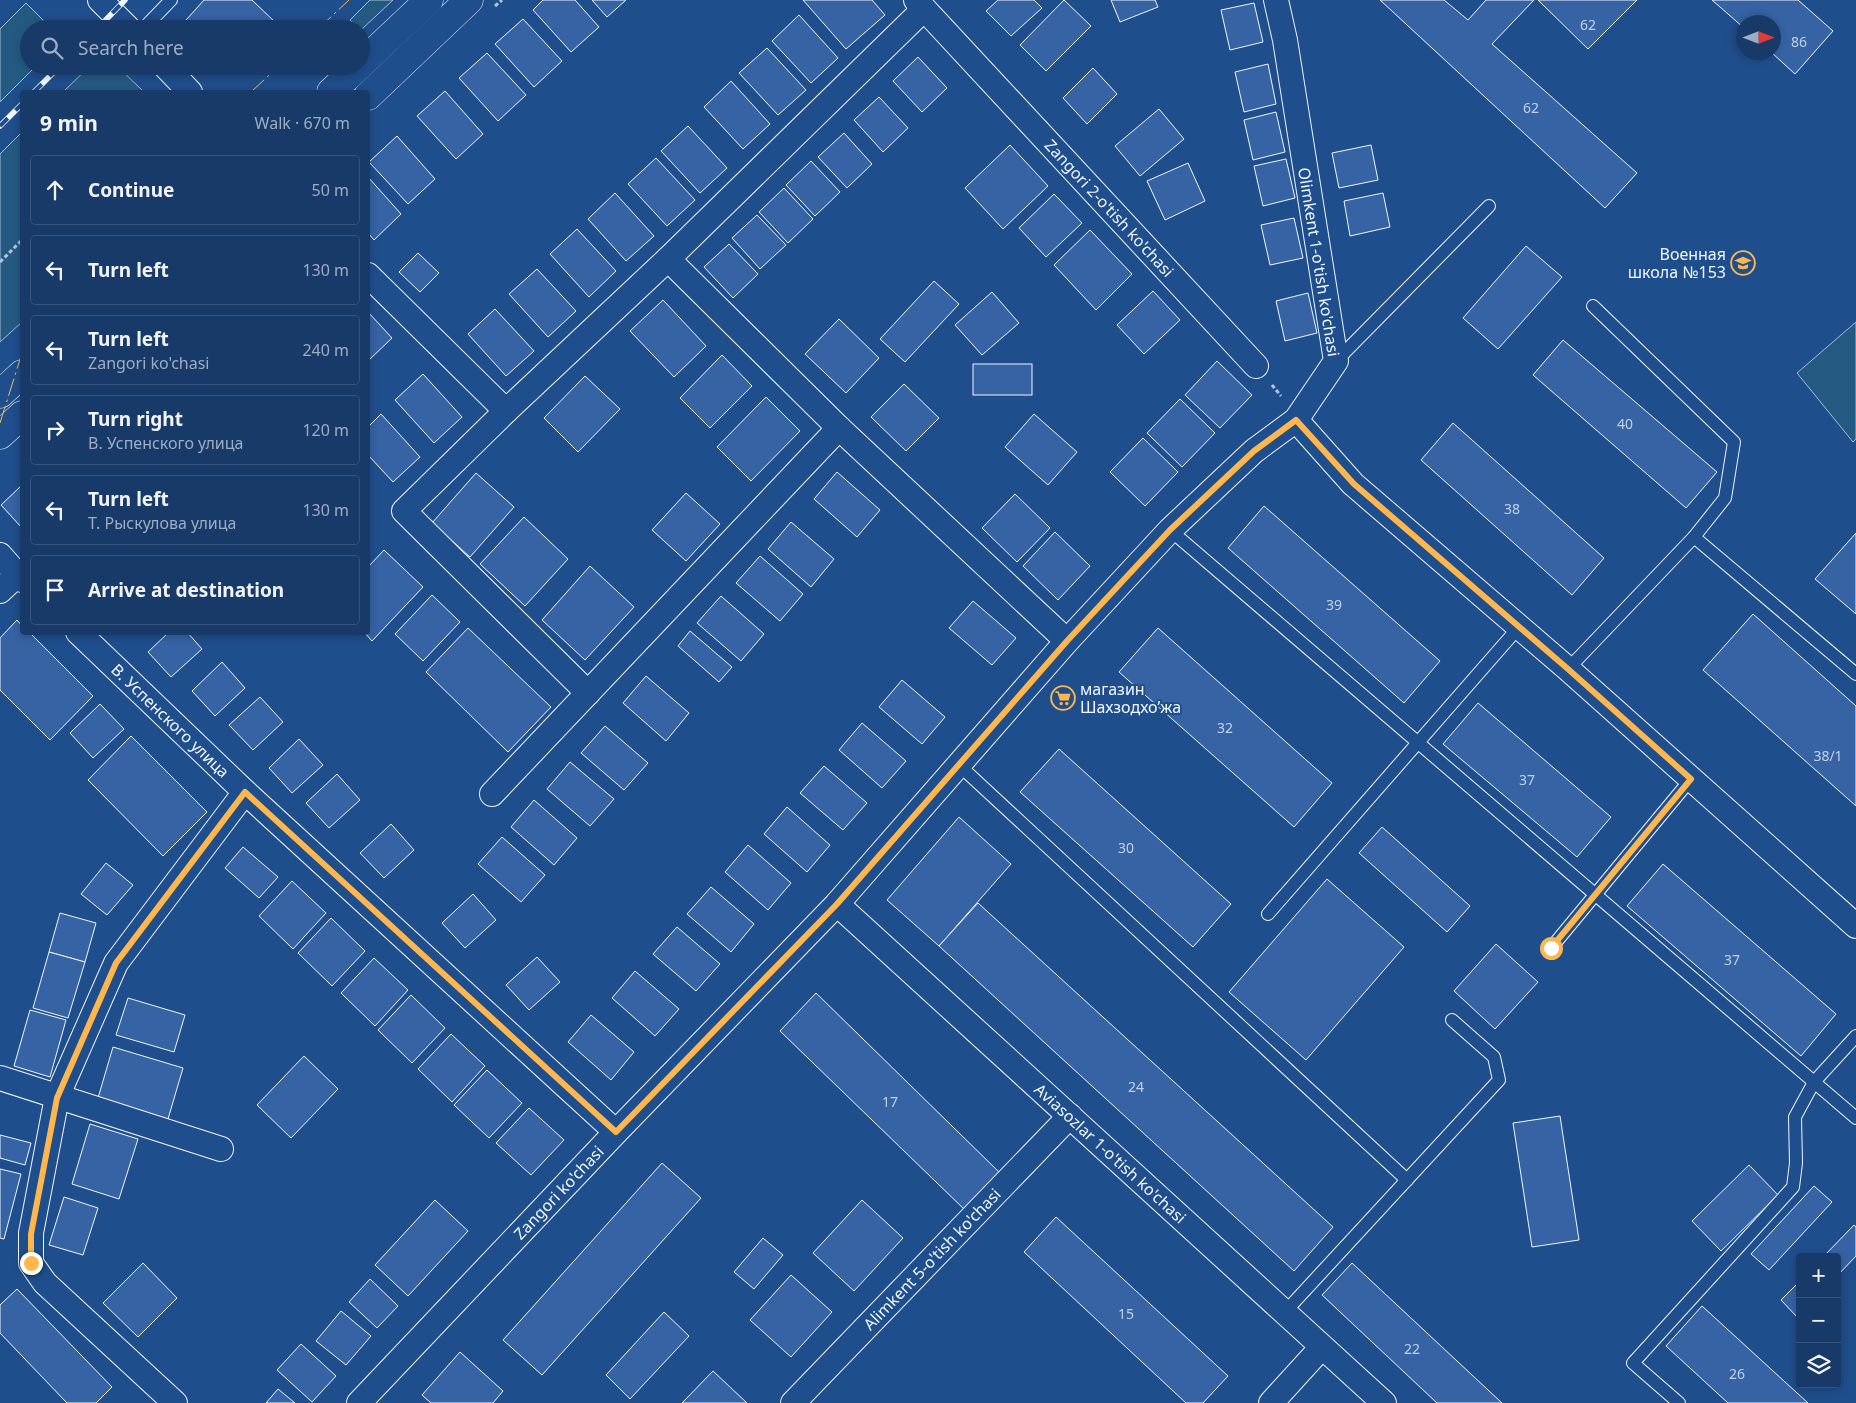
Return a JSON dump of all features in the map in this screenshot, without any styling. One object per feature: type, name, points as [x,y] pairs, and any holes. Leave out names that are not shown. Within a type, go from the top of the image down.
[{"type":"main road","points":[[370,56],[429,0]]},
{"type":"main road","points":[[370,94],[469,0]]},
{"type":"main road","points":[[333,90],[349,75]]},
{"type":"main road","points":[[0,394],[20,376]]},
{"type":"main road","points":[[0,435],[20,417]]},
{"type":"street","points":[[100,0],[120,20]]},
{"type":"street","name":"Olimkent 1-o'tish ko'chasi","points":[[1276,0],[1286,40],[1336,360],[1296,420]]},
{"type":"street","points":[[588,693],[404,511],[506,411],[668,258],[920,5]]},
{"type":"street","name":"Zangori 2-o'tish ko'chasi","points":[[920,5],[1256,366]]},
{"type":"street","points":[[174,75],[188,90]]},
{"type":"street","points":[[668,258],[839,428],[1067,641]]},
{"type":"street","points":[[370,277],[506,411]]},
{"type":"street","points":[[1296,420],[1354,484],[1568,669],[1856,926]]},
{"type":"street","name":"Zangori ko'chasi","points":[[360,1403],[616,1132],[837,904],[1067,641],[1170,530],[1254,451],[1296,420]]},
{"type":"street","points":[[492,794],[839,428]]},
{"type":"street","points":[[0,556],[13,582]]},
{"type":"street","name":"В. Успенского улица","points":[[81,635],[245,792],[616,1132]]},
{"type":"street","points":[[175,1403],[45,1283],[31,1263],[31,1234],[57,1098],[116,963],[245,792]]},
{"type":"street","name":"Aviasozlar 1-o'tish ko'chasi","points":[[837,904],[1384,1403]]},
{"type":"street","points":[[0,1078],[57,1098],[221,1149]]},
{"type":"street","name":"Alimkent 5-o'tish ko'chasi","points":[[794,1403],[1070,1116]]},
{"type":"street","points":[[1271,1403],[1322,1347]]},
{"type":"lane","points":[[151,20],[170,0]]},
{"type":"lane","points":[[1336,360],[1489,206]]},
{"type":"lane","points":[[1568,669],[1694,537],[1725,498],[1734,442],[1593,306]]},
{"type":"lane","points":[[1170,530],[1856,1118]]},
{"type":"lane","points":[[1694,537],[1856,674]]},
{"type":"lane","points":[[1268,914],[1519,626]]},
{"type":"lane","points":[[959,765],[1407,1180]]},
{"type":"lane","points":[[1551,948],[1691,779]]},
{"type":"lane","points":[[1284,1312],[1499,1080],[1494,1057],[1452,1020]]},
{"type":"lane","points":[[1679,1403],[1633,1363],[1793,1187],[1796,1163],[1795,1117],[1814,1082],[1856,1036]]},
{"type":"path","points":[[0,262],[20,242]]},
{"type":"path","points":[[1256,366],[1283,398],[1296,420]]},
{"type":"shaded area","points":[[370,0],[393,0],[370,22],[370,20],[350,20]]},
{"type":"shaded area","points":[[26,3],[43,20],[20,20],[20,75],[27,75],[0,102],[0,29]]},
{"type":"shaded area","points":[[81,75],[126,75],[142,90],[65,90]]},
{"type":"shaded area","points":[[20,134],[20,324],[0,342],[0,154]]},
{"type":"shaded area","points":[[1856,322],[1856,439],[1853,442],[1797,373]]},
{"type":"building","points":[[204,0],[252,0],[273,20],[186,20]]},
{"type":"building","points":[[543,0],[575,0],[599,27],[571,52],[533,10]]},
{"type":"building","points":[[592,0],[626,0],[607,17]]},
{"type":"building","points":[[803,0],[872,0],[885,15],[846,49]]},
{"type":"building","points":[[998,0],[1034,0],[1042,8],[1011,36],[986,11]]},
{"type":"building","points":[[1064,0],[1091,26],[1046,71],[1020,45]]},
{"type":"building","points":[[1111,0],[1155,0],[1158,7],[1120,22]]},
{"type":"building","points":[[1380,0],[1444,0],[1468,20],[1486,0],[1534,0],[1492,44],[1637,173],[1605,208]]},
{"type":"building","points":[[1538,0],[1637,0],[1588,49]]},
{"type":"building","points":[[1712,0],[1798,0],[1833,31],[1795,74],[1780,60],[1781,15],[1736,15],[1736,21]]},
{"type":"building","points":[[1254,3],[1263,42],[1230,50],[1221,10]]},
{"type":"building","points":[[799,15],[838,58],[811,83],[772,41]]},
{"type":"building","points":[[523,19],[562,61],[534,87],[495,44]]},
{"type":"building","points":[[767,48],[806,90],[778,115],[739,73]]},
{"type":"building","points":[[487,53],[526,95],[498,121],[459,78]]},
{"type":"building","points":[[918,57],[947,88],[922,112],[893,81]]},
{"type":"building","points":[[1268,64],[1276,104],[1244,112],[1235,72]]},
{"type":"building","points":[[1093,68],[1117,94],[1087,124],[1063,98]]},
{"type":"building","points":[[731,81],[770,124],[743,149],[704,107]]},
{"type":"building","points":[[445,91],[483,134],[456,159],[417,116]]},
{"type":"building","points":[[879,97],[908,128],[883,152],[854,120]]},
{"type":"building","points":[[1159,109],[1184,139],[1140,176],[1115,146]]},
{"type":"building","points":[[1276,112],[1285,152],[1253,160],[1244,120]]},
{"type":"building","points":[[688,126],[727,168],[700,193],[661,151]]},
{"type":"building","points":[[844,133],[872,164],[847,188],[818,157]]},
{"type":"building","points":[[397,136],[435,179],[408,204],[370,161]]},
{"type":"building","points":[[1010,145],[1048,186],[1003,229],[965,188]]},
{"type":"building","points":[[1371,145],[1378,180],[1339,188],[1332,153]]},
{"type":"building","points":[[656,158],[695,200],[667,226],[628,184]]},
{"type":"building","points":[[1286,159],[1295,198],[1263,206],[1254,166]]},
{"type":"building","points":[[811,161],[840,192],[815,216],[786,185]]},
{"type":"building","points":[[1188,163],[1205,201],[1165,220],[1147,181]]},
{"type":"building","points":[[370,179],[401,214],[374,240],[370,235]]},
{"type":"building","points":[[784,188],[813,219],[788,243],[759,212]]},
{"type":"building","points":[[615,193],[654,236],[626,261],[588,219]]},
{"type":"building","points":[[1383,193],[1390,227],[1350,236],[1344,201]]},
{"type":"building","points":[[1054,194],[1082,223],[1046,257],[1019,228]]},
{"type":"building","points":[[757,215],[786,245],[760,269],[732,238]]},
{"type":"building","points":[[1294,218],[1303,258],[1270,265],[1261,225]]},
{"type":"building","points":[[577,229],[616,271],[589,297],[550,254]]},
{"type":"building","points":[[1090,230],[1132,274],[1096,310],[1054,265]]},
{"type":"building","points":[[729,244],[758,274],[733,298],[704,267]]},
{"type":"building","points":[[1526,246],[1562,277],[1498,349],[1463,318]]},
{"type":"building","points":[[418,253],[439,273],[420,292],[399,272]]},
{"type":"building","points":[[537,269],[576,311],[548,337],[509,294]]},
{"type":"building","points":[[934,281],[959,304],[905,362],[880,339]]},
{"type":"building","points":[[1153,291],[1180,320],[1144,354],[1117,325]]},
{"type":"building","points":[[992,292],[1019,323],[982,355],[955,325]]},
{"type":"building","points":[[1308,293],[1317,333],[1285,341],[1276,301]]},
{"type":"building","points":[[663,300],[706,346],[674,377],[630,331]]},
{"type":"building","points":[[495,309],[534,351],[506,376],[468,334]]},
{"type":"building","points":[[370,314],[392,338],[370,359]]},
{"type":"building","points":[[839,319],[879,358],[846,393],[805,354]]},
{"type":"building","points":[[1563,340],[1717,472],[1686,508],[1533,375]]},
{"type":"building","points":[[722,355],[752,386],[710,428],[680,398]]},
{"type":"building","points":[[1217,361],[1252,395],[1220,428],[1185,395]]},
{"type":"building","points":[[973,364],[1032,364],[1032,395],[973,395]]},
{"type":"building","points":[[423,374],[462,417],[434,443],[395,400]]},
{"type":"building","points":[[585,376],[620,409],[578,452],[544,418]]},
{"type":"building","points":[[904,384],[939,418],[906,451],[871,417]]},
{"type":"building","points":[[766,397],[800,431],[751,481],[717,447]]},
{"type":"building","points":[[1180,399],[1215,433],[1182,467],[1147,433]]},
{"type":"building","points":[[381,414],[420,457],[393,482],[370,457],[370,425]]},
{"type":"building","points":[[1034,414],[1077,452],[1048,485],[1005,447]]},
{"type":"building","points":[[1453,423],[1604,558],[1572,595],[1421,460]]},
{"type":"building","points":[[1143,438],[1178,472],[1145,506],[1110,472]]},
{"type":"building","points":[[837,472],[880,510],[857,537],[814,499]]},
{"type":"building","points":[[476,473],[514,507],[470,557],[432,523]]},
{"type":"building","points":[[20,487],[20,526],[1,505]]},
{"type":"building","points":[[686,493],[720,524],[686,561],[652,530]]},
{"type":"building","points":[[1015,494],[1050,528],[1017,562],[982,528]]},
{"type":"building","points":[[1264,506],[1440,661],[1404,703],[1228,548]]},
{"type":"building","points":[[524,517],[568,559],[525,606],[480,564]]},
{"type":"building","points":[[791,522],[834,559],[811,587],[768,549]]},
{"type":"building","points":[[1055,532],[1090,566],[1058,600],[1023,566]]},
{"type":"building","points":[[1856,533],[1856,614],[1815,579]]},
{"type":"building","points":[[384,550],[423,587],[372,641],[367,635],[370,635],[370,565]]},
{"type":"building","points":[[760,556],[803,594],[780,621],[736,583]]},
{"type":"building","points":[[590,566],[634,607],[585,660],[542,620]]},
{"type":"building","points":[[432,595],[460,622],[423,661],[395,634]]},
{"type":"building","points":[[721,596],[764,634],[741,661],[697,623]]},
{"type":"building","points":[[973,601],[1016,638],[992,665],[949,628]]},
{"type":"building","points":[[1753,614],[1856,706],[1856,806],[1703,670]]},
{"type":"building","points":[[17,620],[20,624],[20,635],[32,635],[93,696],[50,740],[0,690],[0,638]]},
{"type":"building","points":[[468,628],[551,707],[508,752],[426,672]]},
{"type":"building","points":[[1158,628],[1332,783],[1294,827],[1119,672]]},
{"type":"building","points":[[690,631],[732,667],[719,682],[678,646]]},
{"type":"building","points":[[166,635],[190,635],[202,649],[171,677],[148,652]]},
{"type":"building","points":[[222,662],[245,688],[215,716],[192,691]]},
{"type":"building","points":[[646,676],[689,713],[666,741],[623,703]]},
{"type":"building","points":[[902,680],[945,717],[922,744],[879,707]]},
{"type":"building","points":[[260,697],[283,722],[253,750],[229,725]]},
{"type":"building","points":[[1478,703],[1611,817],[1577,857],[1443,744]]},
{"type":"building","points":[[100,704],[124,729],[93,758],[70,733]]},
{"type":"building","points":[[862,723],[906,761],[882,788],[839,750]]},
{"type":"building","points":[[605,726],[648,763],[624,790],[581,753]]},
{"type":"building","points":[[131,736],[207,812],[163,856],[88,780]]},
{"type":"building","points":[[299,739],[323,765],[292,793],[269,768]]},
{"type":"building","points":[[1059,749],[1231,904],[1193,947],[1020,792]]},
{"type":"building","points":[[570,762],[614,799],[590,826],[547,789]]},
{"type":"building","points":[[824,766],[867,803],[843,830],[800,793]]},
{"type":"building","points":[[337,774],[360,800],[329,828],[306,803]]},
{"type":"building","points":[[534,800],[577,838],[554,865],[511,827]]},
{"type":"building","points":[[787,807],[830,845],[807,872],[764,834]]},
{"type":"building","points":[[959,817],[1011,864],[939,946],[887,900]]},
{"type":"building","points":[[391,824],[414,850],[384,878],[360,853]]},
{"type":"building","points":[[1382,827],[1470,906],[1447,932],[1359,853]]},
{"type":"building","points":[[502,837],[545,875],[521,902],[478,864]]},
{"type":"building","points":[[748,845],[791,883],[768,910],[725,872]]},
{"type":"building","points":[[243,847],[278,877],[259,898],[225,868]]},
{"type":"building","points":[[106,863],[133,885],[107,915],[81,894]]},
{"type":"building","points":[[1663,864],[1836,1014],[1801,1056],[1627,906]]},
{"type":"building","points":[[1327,879],[1404,947],[1306,1060],[1229,992]]},
{"type":"building","points":[[292,881],[326,913],[293,949],[259,916]]},
{"type":"building","points":[[711,887],[754,924],[731,952],[687,914]]},
{"type":"building","points":[[473,894],[496,920],[465,948],[442,923]]},
{"type":"building","points":[[978,903],[1333,1227],[1294,1271],[939,946]]},
{"type":"building","points":[[60,913],[96,923],[85,962],[49,952]]},
{"type":"building","points":[[331,918],[365,951],[332,986],[298,953]]},
{"type":"building","points":[[677,927],[720,964],[696,991],[653,954]]},
{"type":"building","points":[[1496,944],[1538,982],[1495,1029],[1454,991]]},
{"type":"building","points":[[49,952],[85,962],[68,1018],[33,1008]]},
{"type":"building","points":[[537,957],[560,982],[529,1010],[506,985]]},
{"type":"building","points":[[374,958],[408,990],[375,1026],[341,993]]},
{"type":"building","points":[[635,971],[679,1009],[655,1036],[612,998]]},
{"type":"building","points":[[816,993],[1000,1173],[965,1210],[780,1031]]},
{"type":"building","points":[[411,995],[445,1028],[412,1063],[378,1030]]},
{"type":"building","points":[[128,998],[185,1015],[174,1052],[116,1035]]},
{"type":"building","points":[[30,1010],[66,1020],[50,1077],[14,1066]]},
{"type":"building","points":[[591,1015],[634,1052],[611,1080],[568,1042]]},
{"type":"building","points":[[451,1034],[485,1066],[452,1102],[418,1069]]},
{"type":"building","points":[[113,1047],[183,1068],[168,1119],[98,1098]]},
{"type":"building","points":[[304,1056],[338,1089],[291,1138],[257,1105]]},
{"type":"building","points":[[487,1070],[522,1103],[489,1138],[454,1105]]},
{"type":"building","points":[[529,1108],[564,1140],[531,1175],[496,1143]]},
{"type":"building","points":[[1560,1116],[1579,1240],[1532,1247],[1513,1123]]},
{"type":"building","points":[[90,1124],[138,1139],[119,1199],[72,1184]]},
{"type":"building","points":[[0,1135],[31,1143],[25,1165],[0,1158]]},
{"type":"building","points":[[662,1163],[701,1198],[542,1375],[503,1340]]},
{"type":"building","points":[[1749,1165],[1778,1195],[1721,1251],[1692,1221]]},
{"type":"building","points":[[0,1169],[21,1174],[4,1239],[0,1238]]},
{"type":"building","points":[[1814,1186],[1832,1202],[1769,1270],[1751,1254]]},
{"type":"building","points":[[64,1197],[98,1208],[83,1255],[49,1245]]},
{"type":"building","points":[[435,1200],[468,1231],[408,1296],[375,1265]]},
{"type":"building","points":[[862,1200],[903,1238],[854,1291],[813,1253]]},
{"type":"building","points":[[1056,1217],[1228,1376],[1203,1403],[1186,1403],[1024,1252]]},
{"type":"building","points":[[1854,1225],[1856,1227],[1856,1256],[1841,1272],[1841,1253],[1827,1253]]},
{"type":"building","points":[[763,1238],[783,1255],[754,1289],[734,1272]]},
{"type":"building","points":[[143,1263],[177,1298],[138,1337],[103,1303]]},
{"type":"building","points":[[1352,1263],[1502,1403],[1437,1403],[1322,1295]]},
{"type":"building","points":[[791,1275],[832,1312],[791,1357],[750,1320]]},
{"type":"building","points":[[370,1279],[398,1306],[377,1328],[349,1302]]},
{"type":"building","points":[[1796,1285],[1796,1316],[1781,1300]]},
{"type":"building","points":[[17,1289],[112,1387],[96,1403],[67,1403],[0,1333],[0,1305]]},
{"type":"building","points":[[1702,1306],[1808,1403],[1728,1403],[1666,1346]]},
{"type":"building","points":[[341,1311],[371,1336],[346,1365],[316,1341]]},
{"type":"building","points":[[664,1312],[689,1336],[630,1399],[606,1375]]},
{"type":"building","points":[[301,1344],[336,1376],[312,1402],[277,1370]]},
{"type":"building","points":[[460,1352],[503,1391],[493,1403],[431,1403],[422,1395]]},
{"type":"building","points":[[713,1371],[747,1403],[682,1403]]},
{"type":"building","points":[[278,1389],[295,1403],[266,1403]]},
{"type":"railway","points":[[106,20],[125,0]]},
{"type":"railway","points":[[36,90],[51,75]]},
{"type":"railway","points":[[0,126],[20,106]]},
{"type":"power","points":[[328,20],[349,0]]},
{"type":"power","points":[[253,90],[269,75]]},
{"type":"power","points":[[0,423],[20,359]]},
{"type":"place","name":"Военная школа №153","points":[[1743,263]]},
{"type":"place","name":"магазин Шахзодхо’жа","points":[[1063,698]]},
{"type":"route","points":[[31,1263],[31,1234],[57,1098],[116,963],[245,792],[616,1132],[837,904],[1067,641],[1170,530],[1254,451],[1296,420],[1354,484],[1568,669],[1691,779],[1551,948]]}]
